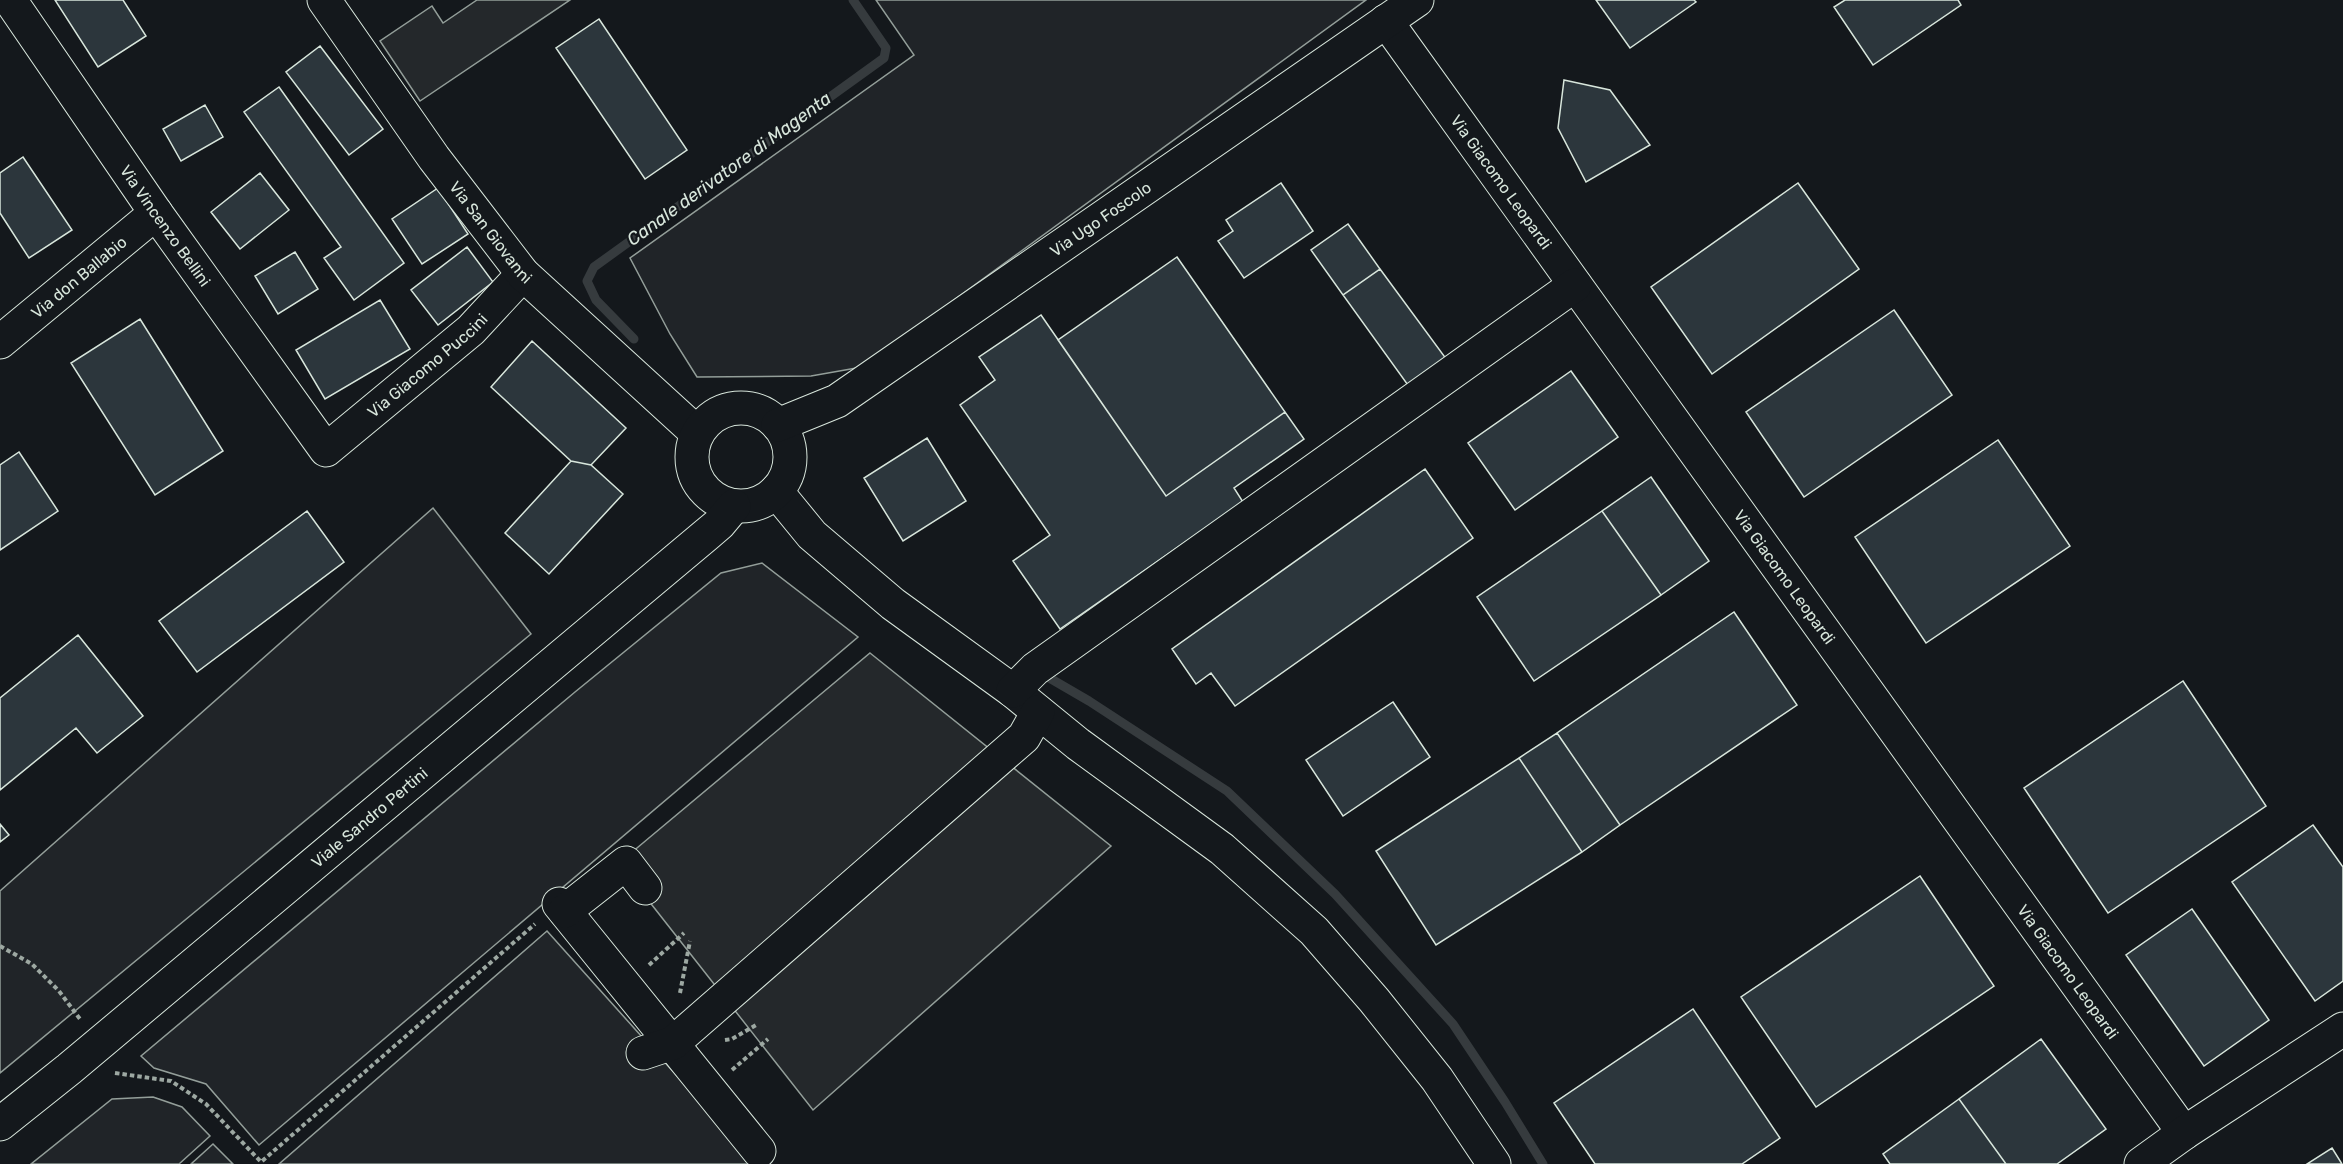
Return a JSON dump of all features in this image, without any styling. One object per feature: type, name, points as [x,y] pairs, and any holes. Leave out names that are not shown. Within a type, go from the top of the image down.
[{"type":"street","name":"Via Vincenzo Bellini","points":[[10,0],[156,213],[326,450]]},
{"type":"street","name":"Via San Giovanni","points":[[324,0],[434,158],[524,274],[697,433]]},
{"type":"street","name":"Via Ugo Foscolo","points":[[778,425],[837,401],[1417,0]]},
{"type":"street","name":"Via Giacomo Leopardi","points":[[1386,21],[2184,1133]]},
{"type":"street","name":"Via don Ballabio","points":[[0,342],[156,213]]},
{"type":"street","name":"Via Giacomo Puccini","points":[[326,450],[471,330],[524,274]]},
{"type":"street","points":[[1013,691],[1035,669],[1575,285]]},
{"type":"street","points":[[732,408],[749,409],[765,414],[778,425],[788,443],[790,460],[786,477],[776,491],[751,506],[734,506],[717,501],[704,490],[693,471],[692,454],[697,433],[716,414],[732,408]]},
{"type":"street","points":[[776,491],[812,535],[893,604],[1013,691],[1078,744],[1222,849],[1314,931],[1374,1000],[1437,1079],[1494,1164]]},
{"type":"street","name":"Viale Sandro Pertini","points":[[0,1124],[713,529],[734,506]]},
{"type":"street","points":[[658,1048],[1024,737],[1038,712]]},
{"type":"street","points":[[645,888],[626,863],[562,907],[627,986],[658,1048],[710,1090],[759,1151]]},
{"type":"street","points":[[2141,1164],[2184,1133],[2343,1029]]},
{"type":"path","points":[[69,1068],[171,1081],[206,1104],[261,1162],[562,907]]},
{"type":"path","points":[[627,986],[684,933]]},
{"type":"path","points":[[679,996],[690,941]]},
{"type":"path","points":[[0,946],[32,964],[59,991],[100,1042]]},
{"type":"path","points":[[732,1039],[756,1025]]},
{"type":"path","points":[[710,1090],[768,1038]]},
{"type":"shaded area","points":[[477,0],[570,0],[420,101],[380,41],[432,6],[443,23]]},
{"type":"shaded area","points":[[876,0],[1366,0],[862,367],[811,376],[697,377],[670,334],[630,258],[914,55]]},
{"type":"shaded area","points":[[433,508],[531,634],[0,1073],[0,891]]},
{"type":"shaded area","points":[[762,563],[858,637],[259,1145],[206,1084],[154,1068],[141,1056],[575,692],[721,573]]},
{"type":"shaded area","points":[[870,653],[1111,846],[813,1110],[619,863]]},
{"type":"shaded area","points":[[547,931],[756,1164],[279,1164]]},
{"type":"shaded area","points":[[153,1097],[182,1107],[210,1136],[179,1164],[31,1164],[112,1099]]},
{"type":"shaded area","points":[[213,1144],[233,1164],[191,1164]]},
{"type":"building","points":[[55,0],[123,0],[146,36],[98,67]]},
{"type":"building","points":[[1596,0],[1694,0],[1696,2],[1630,48]]},
{"type":"building","points":[[1845,0],[1958,0],[1961,5],[1873,65],[1834,7]]},
{"type":"building","points":[[599,19],[687,150],[645,179],[556,48]]},
{"type":"building","points":[[320,46],[383,129],[349,155],[286,72]]},
{"type":"building","points":[[1564,80],[1610,90],[1650,145],[1586,182],[1558,128]]},
{"type":"building","points":[[279,87],[404,263],[354,300],[324,258],[341,247],[244,112]]},
{"type":"building","points":[[205,105],[223,137],[181,161],[163,129]]},
{"type":"building","points":[[23,157],[72,230],[29,258],[0,213],[0,173]]},
{"type":"building","points":[[260,173],[289,210],[240,249],[211,212]]},
{"type":"building","points":[[1281,183],[1313,231],[1244,278],[1218,241],[1233,231],[1226,220]]},
{"type":"building","points":[[1798,183],[1859,269],[1712,374],[1651,287]]},
{"type":"building","points":[[438,188],[468,234],[422,264],[392,219]]},
{"type":"building","points":[[1348,224],[1380,269],[1343,295],[1311,250]]},
{"type":"building","points":[[467,247],[493,282],[438,325],[411,290]]},
{"type":"building","points":[[295,252],[318,289],[278,314],[255,276]]},
{"type":"building","points":[[1177,257],[1285,412],[1166,496],[1058,340]]},
{"type":"building","points":[[1380,269],[1447,360],[1410,388],[1343,295]]},
{"type":"building","points":[[380,300],[410,349],[325,399],[296,350]]},
{"type":"building","points":[[1894,310],[1952,395],[1804,497],[1746,412]]},
{"type":"building","points":[[1041,315],[1166,496],[1285,412],[1304,439],[1234,488],[1243,502],[1060,629],[1013,561],[1050,535],[960,405],[995,380],[979,357]]},
{"type":"building","points":[[140,319],[223,451],[155,495],[71,363]]},
{"type":"building","points":[[532,341],[626,428],[591,465],[571,461],[491,387]]},
{"type":"building","points":[[1571,371],[1618,437],[1515,510],[1468,443]]},
{"type":"building","points":[[927,438],[966,501],[903,541],[864,478]]},
{"type":"building","points":[[1998,440],[2070,546],[1926,643],[1855,537]]},
{"type":"building","points":[[19,452],[58,511],[0,550],[0,465]]},
{"type":"building","points":[[571,461],[591,465],[623,494],[549,574],[505,533]]},
{"type":"building","points":[[1425,469],[1473,538],[1235,706],[1211,673],[1196,684],[1172,649]]},
{"type":"building","points":[[1651,477],[1709,561],[1661,595],[1602,511]]},
{"type":"building","points":[[307,511],[344,562],[197,672],[159,621]]},
{"type":"building","points":[[1602,511],[1661,595],[1534,681],[1477,597]]},
{"type":"building","points":[[1734,612],[1797,705],[1620,825],[1557,733]]},
{"type":"building","points":[[78,635],[143,716],[97,753],[76,728],[0,790],[0,698]]},
{"type":"building","points":[[2183,681],[2266,806],[2108,913],[2024,788]]},
{"type":"building","points":[[1393,702],[1430,757],[1343,816],[1306,760]]},
{"type":"building","points":[[1557,733],[1620,825],[1582,852],[1519,758]]},
{"type":"building","points":[[1519,758],[1582,852],[1436,945],[1376,851]]},
{"type":"building","points":[[0,824],[9,835],[0,842]]},
{"type":"building","points":[[2313,825],[2343,867],[2343,981],[2315,1001],[2232,882]]},
{"type":"building","points":[[1920,876],[1994,986],[1816,1107],[1741,997]]},
{"type":"building","points":[[2192,909],[2269,1020],[2204,1066],[2126,955]]},
{"type":"building","points":[[1693,1009],[1780,1138],[1742,1164],[1595,1164],[1554,1103]]},
{"type":"building","points":[[2041,1039],[2106,1129],[2057,1164],[2006,1164],[1959,1099]]},
{"type":"building","points":[[1959,1099],[2006,1164],[1890,1164],[1883,1154]]},
{"type":"building","points":[[2332,1148],[2342,1164],[2307,1164]]},
{"type":"waterway","name":"Canale derivatore di Magenta","points":[[634,339],[596,300],[587,281],[594,267],[884,58],[886,48],[853,0]]},
{"type":"waterway","points":[[1046,676],[1089,701],[1227,791],[1335,894],[1453,1024],[1543,1164]]}]
